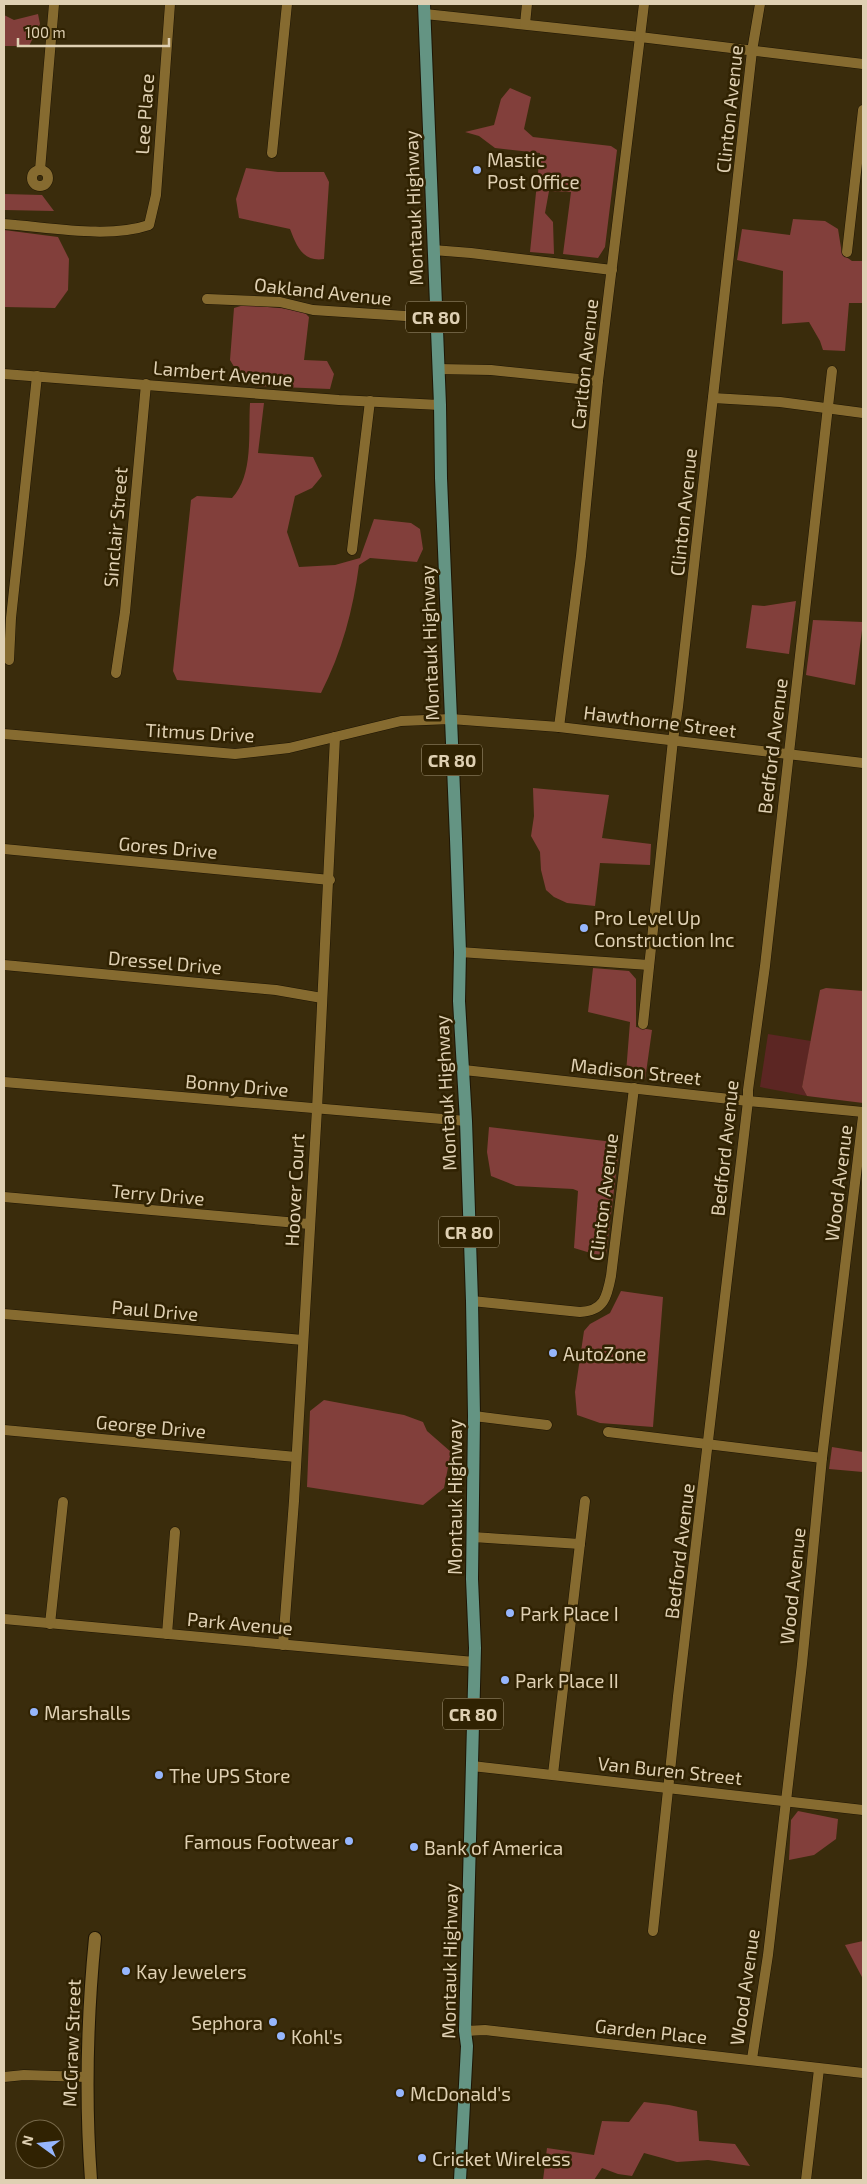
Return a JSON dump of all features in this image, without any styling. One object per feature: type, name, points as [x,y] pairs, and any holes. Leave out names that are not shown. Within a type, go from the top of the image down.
[{"type":"main road","name":"Montauk Highway","points":[[425,9],[460,952],[459,1001],[466,1121],[474,1416],[474,1662],[465,2031],[467,2046],[460,2180]]},
{"type":"street","points":[[40,170],[54,4]]},
{"type":"street","name":"Lee Place","points":[[4,224],[106,232],[132,231],[149,225],[156,195],[170,4]]},
{"type":"street","points":[[272,153],[287,4]]},
{"type":"street","points":[[525,24],[527,4]]},
{"type":"street","name":"Carlton Avenue","points":[[559,727],[588,498],[598,381],[644,4]]},
{"type":"street","name":"Clinton Avenue","points":[[643,1024],[673,740],[752,51],[760,4]]},
{"type":"street","points":[[425,9],[525,24],[863,64]]},
{"type":"street","points":[[847,252],[863,110]]},
{"type":"street","points":[[433,250],[471,252],[612,270]]},
{"type":"street","name":"Oakland Avenue","points":[[207,299],[280,302],[313,310],[436,318]]},
{"type":"street","points":[[438,369],[491,370],[598,381]]},
{"type":"street","name":"Bedford Avenue","points":[[653,1930],[749,1080],[765,966],[832,370]]},
{"type":"street","name":"Lambert Avenue","points":[[4,374],[440,405]]},
{"type":"street","points":[[10,660],[11,618],[37,376]]},
{"type":"street","name":"Sinclair Street","points":[[116,673],[125,612],[146,384]]},
{"type":"street","points":[[713,398],[780,402],[863,413]]},
{"type":"street","points":[[352,550],[370,401]]},
{"type":"street","name":"Hawthorne Street","points":[[451,719],[559,727],[863,763]]},
{"type":"street","name":"Titmus Drive","points":[[4,734],[235,754],[270,751],[401,721],[451,719]]},
{"type":"street","name":"Hoover Court","points":[[283,1645],[296,1458],[330,880],[335,737]]},
{"type":"street","name":"Gores Drive","points":[[4,849],[330,880]]},
{"type":"street","points":[[460,952],[649,965]]},
{"type":"street","name":"Dressel Drive","points":[[4,965],[276,990],[322,998]]},
{"type":"street","name":"Madison Street","points":[[464,1070],[863,1114]]},
{"type":"street","name":"Bonny Drive","points":[[4,1082],[466,1121]]},
{"type":"street","name":"Clinton Avenue","points":[[472,1301],[580,1312],[591,1311],[599,1307],[605,1299],[611,1276],[634,1088]]},
{"type":"street","name":"Wood Avenue","points":[[752,2060],[768,1955],[784,1800],[802,1664],[822,1458],[863,1114]]},
{"type":"street","name":"Terry Drive","points":[[4,1197],[309,1224]]},
{"type":"street","name":"Paul Drive","points":[[4,1314],[303,1340]]},
{"type":"street","points":[[474,1416],[546,1425]]},
{"type":"street","name":"George Drive","points":[[4,1430],[296,1458]]},
{"type":"street","points":[[608,1432],[822,1458]]},
{"type":"street","points":[[553,1774],[585,1501]]},
{"type":"street","points":[[50,1624],[63,1502]]},
{"type":"street","points":[[167,1634],[175,1532]]},
{"type":"street","points":[[473,1537],[580,1544]]},
{"type":"street","name":"Park Avenue","points":[[4,1620],[474,1662]]},
{"type":"street","name":"Van Buren Street","points":[[472,1766],[863,1810]]},
{"type":"street","name":"McGraw Street","points":[[91,2180],[87,2132],[86,2077],[88,2018],[95,1938]]},
{"type":"street","name":"Garden Place","points":[[465,2031],[485,2030],[863,2073]]},
{"type":"street","points":[[806,2180],[819,2069]]},
{"type":"street","points":[[4,2077],[24,2075],[86,2077]]},
{"type":"shaded area","points":[[38,14],[40,24],[29,46],[4,46],[4,15],[14,20]]},
{"type":"shaded area","points":[[510,88],[531,97],[524,129],[533,137],[611,146],[617,150],[605,247],[598,258],[563,254],[571,192],[549,191],[545,213],[553,222],[554,254],[530,252],[540,153],[495,148],[479,136],[465,132],[494,125],[501,99]]},
{"type":"shaded area","points":[[246,168],[278,172],[324,172],[329,182],[324,259],[306,256],[295,242],[290,229],[239,218],[236,199]]},
{"type":"shaded area","points":[[4,194],[42,195],[54,211],[4,210]]},
{"type":"shaded area","points":[[793,219],[825,221],[838,229],[842,254],[852,261],[863,261],[863,303],[849,303],[845,351],[823,350],[809,322],[782,324],[783,271],[737,260],[742,229],[790,235]]},
{"type":"shaded area","points":[[4,230],[58,237],[69,259],[68,290],[55,308],[4,307]]},
{"type":"shaded area","points":[[244,305],[302,310],[309,317],[304,360],[327,361],[334,374],[330,389],[255,386],[239,375],[230,360],[234,308]]},
{"type":"shaded area","points":[[250,403],[264,403],[258,453],[313,457],[322,476],[312,488],[295,496],[287,532],[299,567],[335,565],[360,558],[374,519],[411,523],[420,529],[423,549],[417,562],[370,558],[359,565],[346,630],[335,662],[321,693],[177,680],[173,671],[191,500],[197,496],[232,498],[239,489],[247,466]]},
{"type":"shaded area","points":[[796,601],[789,654],[746,648],[752,605],[764,606]]},
{"type":"shaded area","points":[[813,620],[863,622],[855,685],[806,675]]},
{"type":"shaded area","points":[[533,788],[609,795],[602,838],[651,844],[650,865],[600,863],[595,906],[567,903],[554,897],[546,890],[541,870],[540,852],[531,836],[534,816]]},
{"type":"shaded area","points":[[593,968],[629,971],[636,979],[636,1027],[652,1030],[645,1080],[626,1073],[630,1022],[588,1012]]},
{"type":"shaded area","points":[[826,988],[863,991],[863,1103],[807,1096],[802,1087],[820,990]]},
{"type":"shaded area","points":[[768,1034],[811,1041],[802,1087],[807,1096],[760,1087]]},
{"type":"shaded area","points":[[489,1127],[613,1142],[619,1149],[606,1255],[594,1254],[574,1248],[578,1191],[573,1189],[516,1186],[491,1176],[487,1152]]},
{"type":"shaded area","points":[[621,1291],[663,1297],[653,1427],[600,1423],[577,1415],[575,1392],[584,1331],[590,1324],[610,1313]]},
{"type":"shaded area","points":[[324,1400],[404,1415],[423,1422],[427,1431],[451,1452],[444,1488],[423,1505],[307,1487],[310,1411]]},
{"type":"shaded area","points":[[832,1447],[863,1452],[863,1472],[829,1469]]},
{"type":"shaded area","points":[[798,1811],[838,1819],[836,1839],[814,1855],[789,1860],[791,1820]]},
{"type":"shaded area","points":[[863,1941],[863,1979],[845,1945]]},
{"type":"shaded area","points":[[644,2102],[697,2111],[699,2141],[735,2144],[750,2166],[708,2160],[677,2162],[644,2153],[632,2176],[618,2174],[602,2168],[594,2180],[543,2180],[547,2148],[594,2155],[602,2121],[629,2122]]},
{"type":"place","name":"Mastic Post Office","points":[[477,170]]},
{"type":"place","name":"Pro Level Up Construction Inc","points":[[584,928]]},
{"type":"place","name":"AutoZone","points":[[553,1353]]},
{"type":"place","name":"Park Place I","points":[[510,1613]]},
{"type":"place","name":"Park Place II","points":[[505,1680]]},
{"type":"place","name":"Marshalls","points":[[34,1712]]},
{"type":"place","name":"The UPS Store","points":[[159,1775]]},
{"type":"place","name":"Famous Footwear","points":[[349,1841]]},
{"type":"place","name":"Bank of America","points":[[414,1847]]},
{"type":"place","name":"Kay Jewelers","points":[[126,1971]]},
{"type":"place","name":"Sephora","points":[[273,2022]]},
{"type":"place","name":"Kohl's","points":[[281,2036]]},
{"type":"place","name":"McDonald's","points":[[400,2093]]},
{"type":"place","name":"Cricket Wireless","points":[[422,2158]]}]
